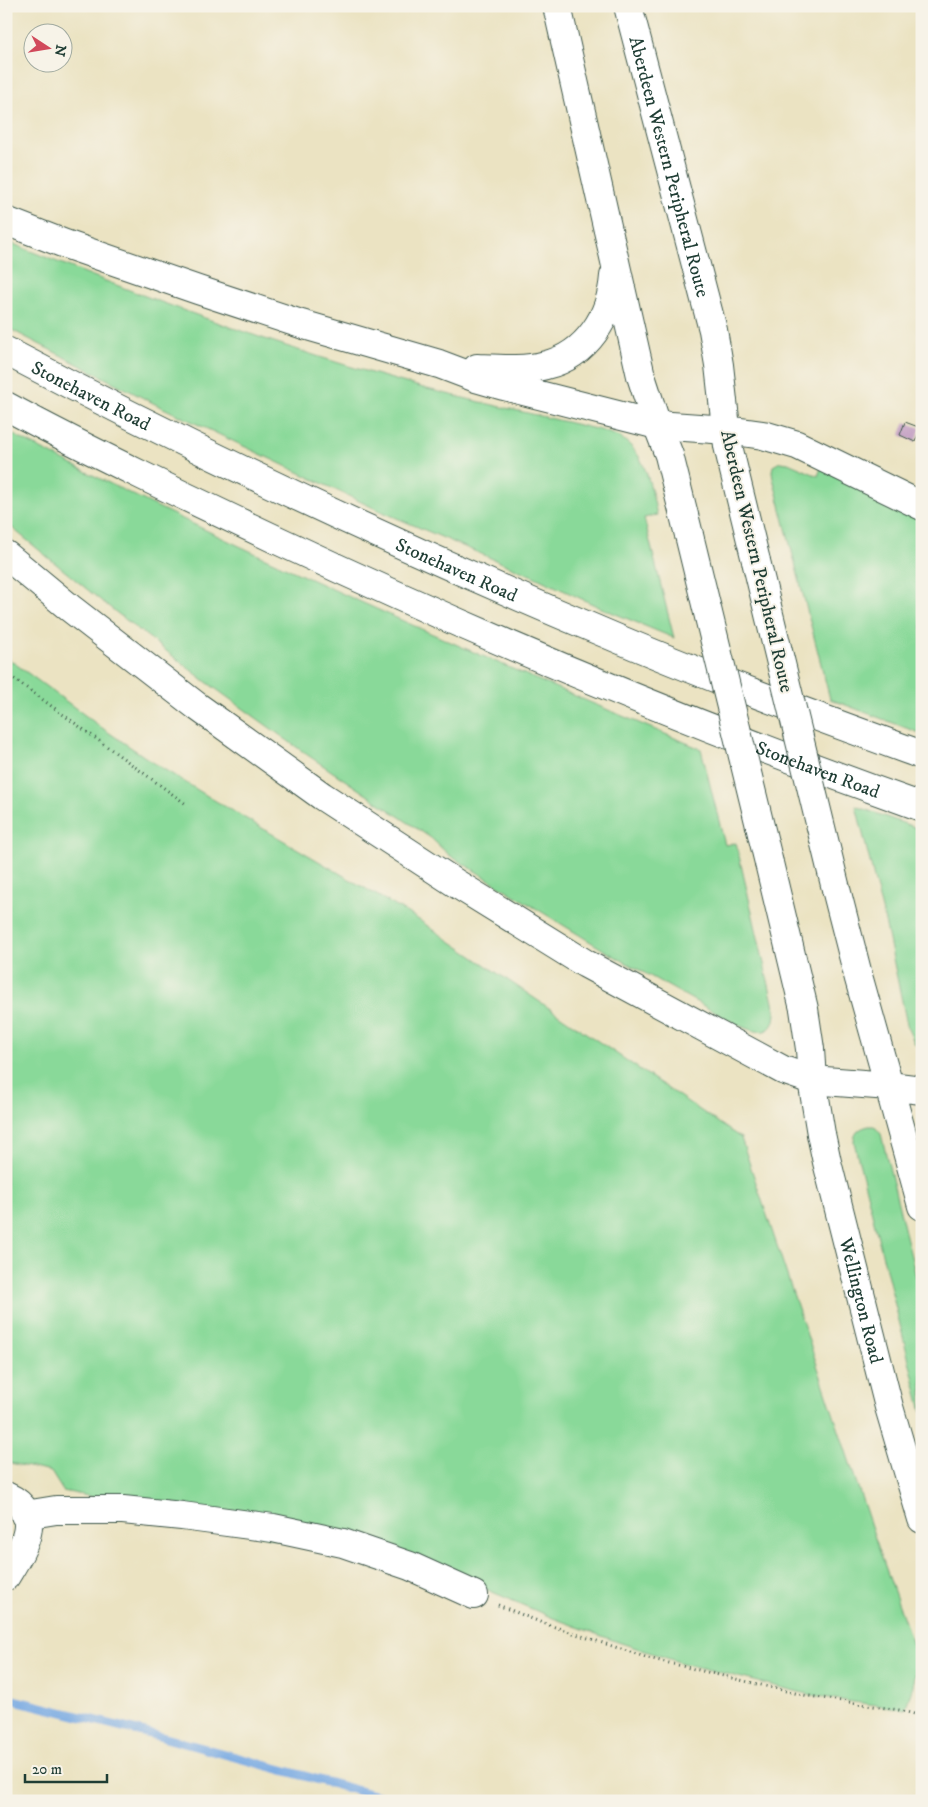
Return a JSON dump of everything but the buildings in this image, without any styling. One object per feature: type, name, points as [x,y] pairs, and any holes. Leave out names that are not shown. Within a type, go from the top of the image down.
[{"type":"main road","points":[[557,6],[641,376],[673,470],[804,1009],[812,1080]]},
{"type":"main road","name":"Aberdeen Western Peripheral Route","points":[[628,6],[713,330],[732,462],[756,561],[836,889],[859,979],[890,1086]]},
{"type":"main road","points":[[6,221],[65,244],[198,290],[302,324],[439,364],[504,386],[657,425],[727,430],[763,435],[797,445],[922,506]]},
{"type":"main road","points":[[439,364],[494,369],[532,368],[559,361],[574,353],[595,332],[609,306],[613,292],[612,252]]},
{"type":"main road","name":"Stonehaven Road","points":[[6,351],[221,461],[496,586],[680,664],[922,755]]},
{"type":"main road","name":"Stonehaven Road","points":[[6,406],[153,482],[440,615],[694,722],[922,808]]},
{"type":"main road","points":[[6,555],[70,608],[198,708],[322,796],[457,884],[586,964],[783,1070],[812,1080],[922,1090]]},
{"type":"main road","name":"Wellington Road","points":[[812,1080],[830,1173],[889,1407],[922,1519]]},
{"type":"main road","points":[[890,1086],[922,1206]]},
{"type":"main road","points":[[6,1496],[16,1503],[26,1516],[28,1527],[27,1539],[6,1576]]},
{"type":"main road","points":[[26,1516],[56,1510],[123,1510],[273,1528],[342,1543],[410,1566],[474,1596]]},
{"type":"path","points":[[6,672],[186,804]]},
{"type":"path","points":[[474,1596],[540,1622],[648,1658],[803,1695],[899,1710],[922,1716]]},
{"type":"green space","points":[[6,241],[110,283],[267,340],[427,389],[600,430],[622,439],[638,456],[650,485],[657,515],[644,518],[674,638],[378,510],[157,405],[6,327]]},
{"type":"green space","points":[[6,431],[177,516],[350,597],[701,749],[725,845],[736,843],[775,1011],[771,1026],[767,1030],[756,1031],[736,1024],[607,952],[449,855],[431,838],[309,756],[205,681],[99,599],[6,523]]},
{"type":"green space","points":[[780,462],[788,463],[818,476],[821,468],[922,517],[922,734],[830,699],[773,478],[773,466]]},
{"type":"green space","points":[[6,657],[105,730],[157,765],[416,918],[741,1138],[875,1538],[916,1653],[915,1675],[905,1709],[807,1694],[682,1663],[553,1618],[483,1588],[63,1491],[51,1472],[6,1462]]},
{"type":"green space","points":[[856,806],[922,830],[922,1051],[915,1044],[908,1029],[886,926]]},
{"type":"green space","points":[[874,1126],[881,1134],[922,1301],[922,1412],[854,1142],[858,1131]]},
{"type":"waterway","points":[[6,1698],[162,1737],[396,1801]]}]
